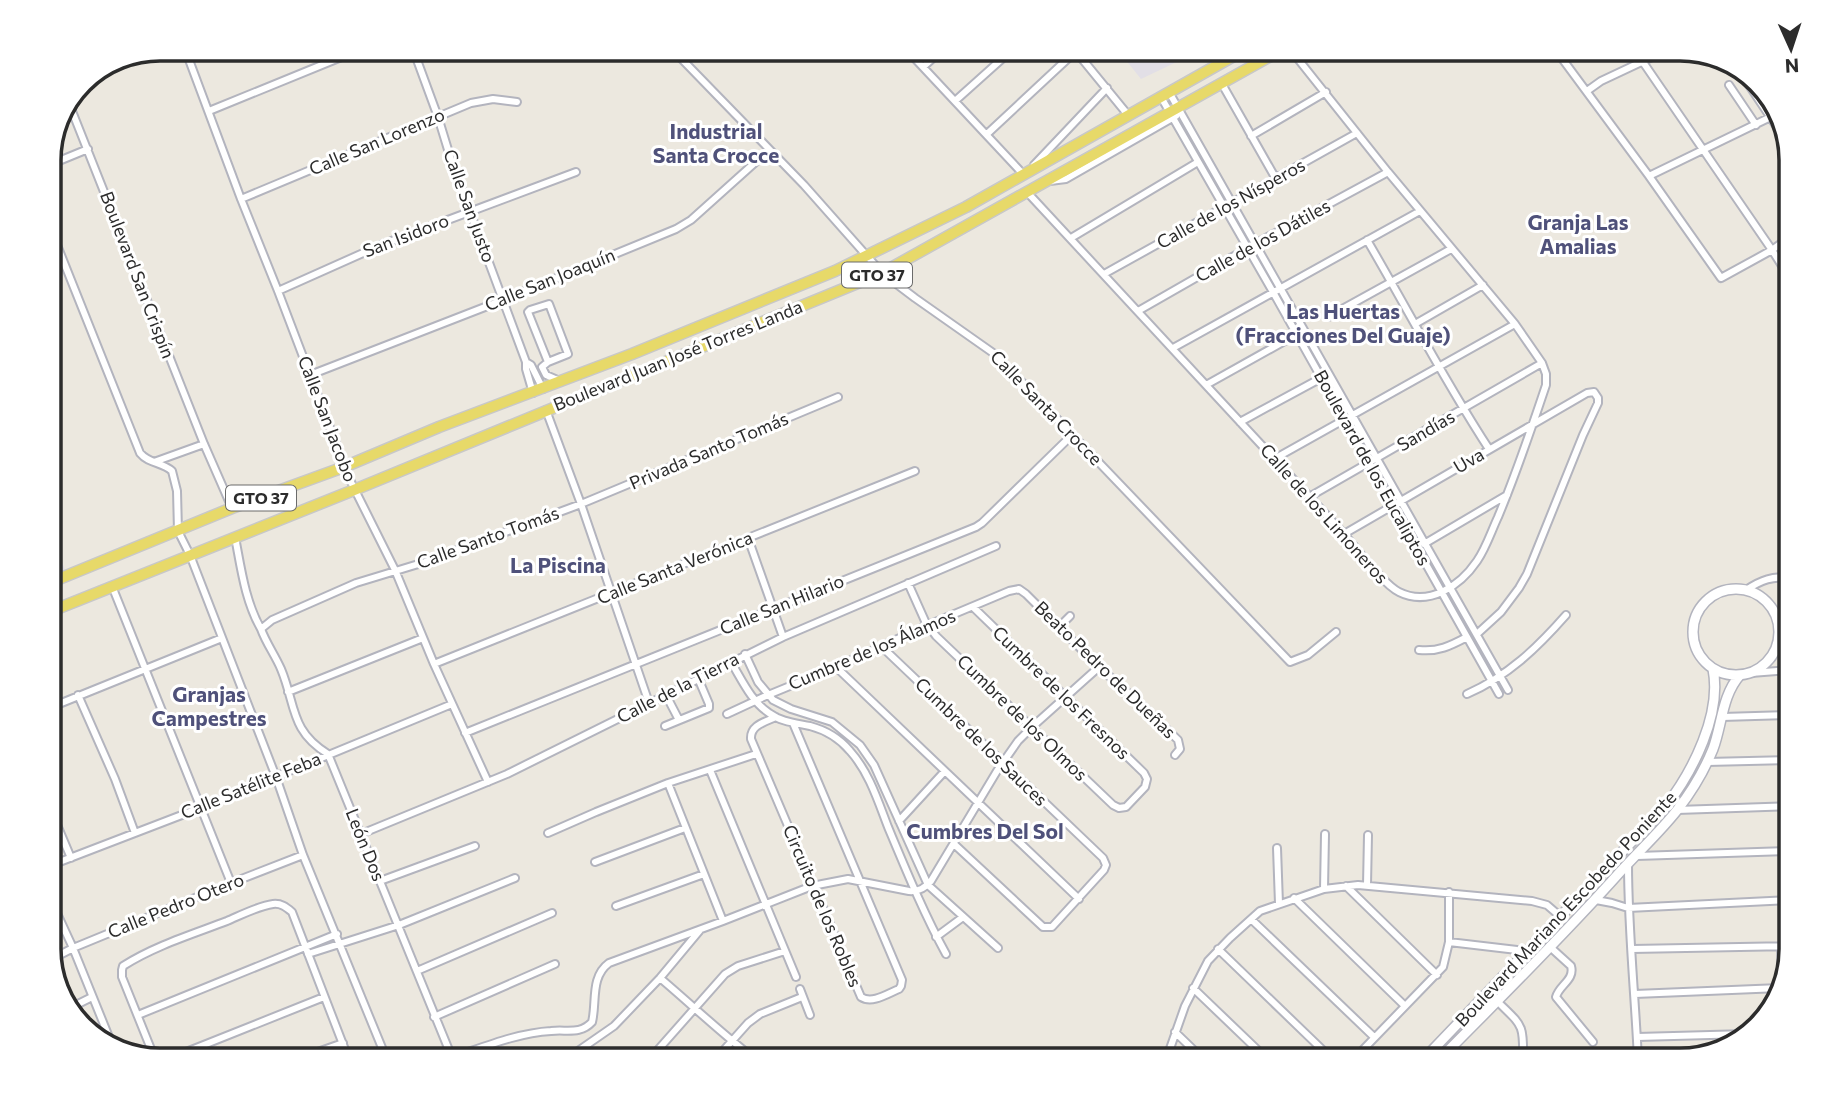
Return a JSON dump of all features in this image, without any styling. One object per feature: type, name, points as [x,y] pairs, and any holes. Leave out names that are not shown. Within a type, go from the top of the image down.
[{"type":"main road","name":"Boulevard Juan José Torres Landa","points":[[61,578],[232,508],[344,467],[439,427],[700,327],[869,256],[966,206],[1224,61]]},
{"type":"main road","name":"Boulevard Juan José Torres Landa","points":[[61,607],[882,273],[1048,180],[1176,113],[1262,61]]},
{"type":"street","name":"Calle San Jacobo","points":[[190,61],[344,467],[395,570],[488,782]]},
{"type":"street","points":[[209,111],[332,61]]},
{"type":"street","name":"Calle San Justo","points":[[417,61],[453,166],[526,362],[533,393]]},
{"type":"street","name":"Calle Santa Crocce","points":[[684,61],[869,256],[882,273],[996,355],[1290,662],[1308,655],[1336,632]]},
{"type":"street","points":[[917,61],[1026,173],[1107,88]]},
{"type":"street","points":[[923,67],[930,61]]},
{"type":"street","points":[[955,101],[1000,61]]},
{"type":"street","points":[[987,134],[1063,61]]},
{"type":"street","points":[[1084,61],[1128,115]]},
{"type":"street","points":[[1300,61],[1388,172],[1515,324],[1542,363]]},
{"type":"street","points":[[1564,61],[1721,278],[1779,245]]},
{"type":"street","points":[[1587,91],[1642,61],[1779,261]]},
{"type":"street","points":[[1222,84],[1276,178]]},
{"type":"street","points":[[1729,85],[1756,125]]},
{"type":"street","points":[[1251,136],[1326,92]]},
{"type":"street","name":"Boulevard de los Eucaliptos","points":[[1165,94],[1232,203],[1352,415],[1392,505],[1499,694]]},
{"type":"street","name":"Calle San Lorenzo","points":[[241,200],[480,101],[493,99],[517,102]]},
{"type":"street","name":"Boulevard de los Eucaliptos","points":[[1176,113],[1198,162],[1344,419],[1400,501],[1508,690]]},
{"type":"street","name":"Boulevard San Crispín","points":[[73,114],[232,508]]},
{"type":"street","points":[[1649,176],[1770,117]]},
{"type":"street","name":"Calle de los Nísperos","points":[[1104,274],[1357,133]]},
{"type":"street","points":[[61,160],[88,149]]},
{"type":"street","name":"Calle San Joaquín","points":[[310,375],[503,300],[684,225],[769,150]]},
{"type":"street","points":[[1071,238],[1198,162]]},
{"type":"street","name":"San Isidoro","points":[[278,291],[381,245],[576,172]]},
{"type":"street","name":"Calle de los Dátiles","points":[[1138,311],[1388,172]]},
{"type":"street","name":"Calle de los Limoneros","points":[[1027,192],[1395,590],[1411,597],[1434,596],[1450,589],[1477,561],[1508,494],[1546,385],[1542,363]]},
{"type":"street","points":[[1173,348],[1420,211]]},
{"type":"street","points":[[1367,240],[1438,368],[1489,449]]},
{"type":"street","points":[[1328,317],[1451,249]]},
{"type":"street","points":[[61,255],[140,453],[146,460],[168,467],[172,471],[177,491],[178,531],[190,555],[276,777],[303,855],[382,1048]]},
{"type":"street","points":[[1415,324],[1483,285]]},
{"type":"street","points":[[548,362],[528,312],[549,304],[568,354],[548,362],[543,364],[542,370],[561,382]]},
{"type":"street","points":[[1274,459],[1515,324]]},
{"type":"street","points":[[1206,385],[1304,330]]},
{"type":"street","name":"Calle San Justo","points":[[526,362],[531,365],[543,389]]},
{"type":"street","name":"Sandías","points":[[1309,497],[1542,363]]},
{"type":"street","points":[[1240,422],[1329,374]]},
{"type":"street","name":"Uva","points":[[1344,534],[1533,423],[1587,393],[1594,392],[1598,403],[1527,574],[1512,599],[1477,634]]},
{"type":"street","name":"Privada Santo Tomás","points":[[580,504],[838,397]]},
{"type":"street","points":[[546,410],[649,703]]},
{"type":"street","name":"Calle San Hilario","points":[[465,733],[976,527],[1072,435]]},
{"type":"street","points":[[153,462],[204,444]]},
{"type":"street","name":"Calle Santa Verónica","points":[[434,664],[915,471]]},
{"type":"street","points":[[1424,544],[1508,494]]},
{"type":"street","name":"Calle Santo Tomás","points":[[261,629],[272,620],[356,583],[425,562],[580,504]]},
{"type":"street","name":"León Dos","points":[[235,537],[252,613],[265,642],[281,667],[294,713],[304,734],[328,754],[447,1048]]},
{"type":"street","points":[[748,538],[783,637]]},
{"type":"street","name":"Calle de la Tierra","points":[[361,834],[531,763],[745,654],[996,546]]},
{"type":"street","points":[[1746,590],[1760,580],[1779,578]]},
{"type":"street","name":"Cumbre de los Olmos","points":[[908,583],[936,636],[1119,808]]},
{"type":"street","points":[[112,586],[231,883]]},
{"type":"street","name":"Cumbre de los Álamos","points":[[727,714],[928,625],[1019,589]]},
{"type":"street","name":"Beato Pedro de Dueñas","points":[[1019,589],[1178,740],[1180,749],[1175,755]]},
{"type":"street","points":[[1779,617],[1758,594],[1734,589],[1722,591],[1702,605],[1693,627],[1697,651],[1713,669],[1740,675],[1779,671]]},
{"type":"street","name":"Cumbre de los Fresnos","points":[[973,607],[1144,773],[1147,779],[1145,787],[1126,807],[1119,808]]},
{"type":"street","points":[[1467,694],[1500,677],[1531,653],[1566,615]]},
{"type":"street","points":[[1060,626],[1070,616]]},
{"type":"street","points":[[1419,650],[1445,648],[1467,637]]},
{"type":"street","points":[[61,703],[222,638]]},
{"type":"street","points":[[288,692],[423,638]]},
{"type":"street","points":[[1751,673],[1763,666],[1779,642]]},
{"type":"street","name":"Cumbre de los Sauces","points":[[881,646],[1103,858],[1106,865],[1104,870],[1079,899]]},
{"type":"street","points":[[745,654],[758,682],[773,700],[791,709],[832,722],[853,738],[870,758],[928,885],[998,948]]},
{"type":"street","points":[[732,662],[754,701],[776,718],[824,731],[843,743],[858,761],[946,954]]},
{"type":"street","points":[[836,667],[1079,899],[1052,926],[1044,927],[954,844]]},
{"type":"street","points":[[485,1048],[527,1034],[555,1030],[579,1031],[592,1022],[598,975],[603,968],[619,958],[812,886],[836,880],[858,880],[915,891],[928,885],[1002,763],[1032,727],[1099,667]]},
{"type":"street","name":"Boulevard Mariano Escobedo Poniente","points":[[1435,1048],[1656,818],[1678,791],[1706,730],[1714,698],[1713,669]]},
{"type":"street","name":"Boulevard Mariano Escobedo Poniente","points":[[1451,1047],[1596,900],[1677,810],[1707,762],[1731,687],[1740,675]]},
{"type":"street","points":[[665,726],[710,706],[698,678]]},
{"type":"street","points":[[78,695],[115,779],[135,833]]},
{"type":"street","points":[[666,695],[679,720]]},
{"type":"street","name":"Calle Satélite Feba","points":[[61,862],[200,808],[452,704]]},
{"type":"street","points":[[1722,717],[1779,715]]},
{"type":"street","points":[[548,833],[668,783],[756,754],[750,733],[752,729],[776,718]]},
{"type":"street","name":"Circuito de los Robles","points":[[756,754],[861,997],[869,1000],[899,989],[902,984],[793,723]]},
{"type":"street","points":[[1707,762],[1779,760]]},
{"type":"street","points":[[710,770],[796,977]]},
{"type":"street","points":[[899,821],[944,772]]},
{"type":"street","points":[[668,783],[723,921]]},
{"type":"street","points":[[1677,810],[1779,806]]},
{"type":"street","points":[[595,862],[685,828]]},
{"type":"street","points":[[61,834],[71,858]]},
{"type":"street","points":[[1324,889],[1325,834]]},
{"type":"street","points":[[1367,885],[1368,835]]},
{"type":"street","points":[[380,881],[475,846]]},
{"type":"street","points":[[1278,848],[1279,904]]},
{"type":"street","points":[[1637,856],[1779,850]]},
{"type":"street","name":"Calle Pedro Otero","points":[[61,954],[303,855]]},
{"type":"street","points":[[1628,863],[1628,908],[1637,1048]]},
{"type":"street","points":[[616,906],[704,874]]},
{"type":"street","points":[[309,954],[399,925],[515,878]]},
{"type":"street","points":[[1170,1048],[1193,988],[1217,949],[1260,911],[1294,898],[1324,889],[1367,885],[1541,902],[1561,917]]},
{"type":"street","points":[[1346,886],[1437,975]]},
{"type":"street","points":[[1364,1048],[1445,964],[1449,942],[1449,892]]},
{"type":"street","points":[[1294,898],[1405,1006]]},
{"type":"street","points":[[1596,900],[1628,908],[1779,901]]},
{"type":"street","points":[[150,1047],[122,977],[121,970],[126,964],[161,947],[273,904],[280,904],[292,912],[345,1048]]},
{"type":"street","points":[[417,971],[552,913]]},
{"type":"street","points":[[936,937],[963,917]]},
{"type":"street","points":[[1251,919],[1374,1037]]},
{"type":"street","points":[[61,922],[104,1030]]},
{"type":"street","points":[[582,1048],[614,1026],[660,978],[701,929]]},
{"type":"street","points":[[138,1015],[337,934]]},
{"type":"street","points":[[670,940],[680,953]]},
{"type":"street","points":[[1449,942],[1517,950],[1525,955]]},
{"type":"street","points":[[1549,946],[1572,970],[1571,977],[1556,997],[1594,1042]]},
{"type":"street","points":[[1632,949],[1779,946]]},
{"type":"street","points":[[1217,949],[1320,1048]]},
{"type":"street","points":[[660,1048],[718,981],[732,970],[785,951]]},
{"type":"street","points":[[434,1017],[555,964]]},
{"type":"street","points":[[660,978],[740,1048]]},
{"type":"street","points":[[1635,994],[1771,987]]},
{"type":"street","points":[[1193,988],[1256,1048]]},
{"type":"street","points":[[726,1048],[748,1023],[760,1014],[801,993],[810,1015]]},
{"type":"street","points":[[78,1004],[92,997]]},
{"type":"street","points":[[196,1048],[324,997]]},
{"type":"street","points":[[1497,1001],[1522,1029],[1523,1048]]},
{"type":"street","points":[[579,1031],[588,1044]]},
{"type":"street","points":[[1175,1032],[1192,1048]]},
{"type":"street","points":[[1637,1037],[1730,1034]]},
{"type":"street","points":[[1443,1040],[1451,1047]]},
{"type":"street","points":[[329,1048],[343,1043]]},
{"type":"shaded area","points":[[1127,61],[1179,61],[1141,79]]},
{"type":"district","name":"Industrial Santa Crocce","points":[[716,144]]},
{"type":"district","name":"Granja Las Amalias","points":[[1578,235]]},
{"type":"district","name":"Las Huertas (Fracciones Del Guaje)","points":[[1343,324]]},
{"type":"district","name":"La Piscina","points":[[558,566]]},
{"type":"district","name":"Granjas Campestres","points":[[209,707]]},
{"type":"district","name":"Cumbres Del Sol","points":[[985,832]]}]
